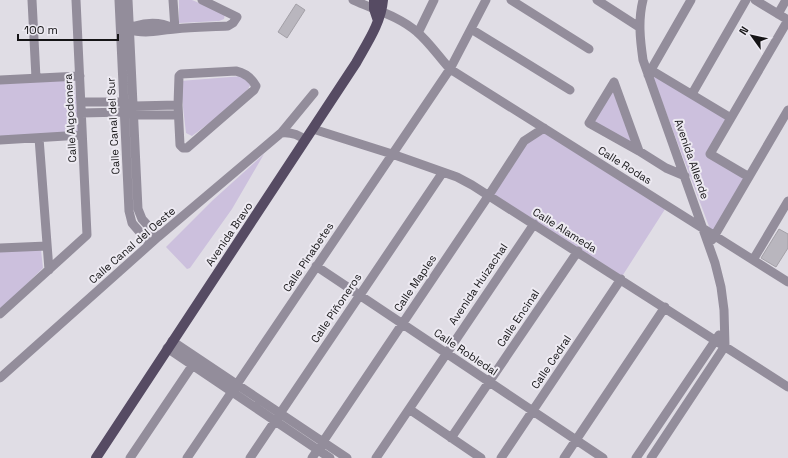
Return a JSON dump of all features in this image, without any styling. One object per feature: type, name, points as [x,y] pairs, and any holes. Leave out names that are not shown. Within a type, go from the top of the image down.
[{"type":"main road","name":"Avenida Bravo","points":[[96,458],[356,63],[368,43],[377,11],[383,0]]},
{"type":"street","points":[[32,0],[36,78]]},
{"type":"street","name":"Calle Algodonera","points":[[49,270],[87,235],[76,0]]},
{"type":"street","name":"Calle Canal del Sur","points":[[119,0],[125,29],[134,111],[138,209],[142,219],[158,237]]},
{"type":"street","name":"Calle Canal del Sur","points":[[128,0],[125,29],[124,102],[129,211],[132,222],[150,244]]},
{"type":"street","points":[[173,0],[175,29]]},
{"type":"street","points":[[125,29],[137,32],[146,32],[228,26],[233,23],[237,17],[202,0]]},
{"type":"street","name":"Calle Rodas","points":[[353,0],[401,21],[418,33],[450,69],[788,282]]},
{"type":"street","points":[[418,33],[434,0]]},
{"type":"street","name":"Calle Pinabetes","points":[[187,458],[450,69],[486,0]]},
{"type":"street","points":[[511,0],[589,49]]},
{"type":"street","points":[[597,0],[639,27]]},
{"type":"street","name":"Avenida Allende","points":[[643,0],[639,27],[643,60],[650,72],[656,94],[710,245],[721,287],[725,346]]},
{"type":"street","points":[[691,0],[650,72],[692,94],[731,118]]},
{"type":"street","points":[[692,94],[746,0]]},
{"type":"street","points":[[749,177],[710,154],[788,20],[755,0]]},
{"type":"street","points":[[778,14],[786,0]]},
{"type":"street","points":[[471,29],[570,90]]},
{"type":"street","points":[[236,71],[246,74],[256,86],[254,90],[187,148],[183,148],[180,145],[178,110],[178,78],[181,74],[236,71]]},
{"type":"street","points":[[0,80],[80,76]]},
{"type":"street","points":[[639,151],[614,82],[589,123],[666,168],[685,176]]},
{"type":"street","name":"Calle Canal del Oeste","points":[[0,378],[158,237],[281,133],[314,94]]},
{"type":"street","points":[[81,102],[124,102],[134,111]]},
{"type":"street","points":[[81,113],[178,110]]},
{"type":"street","points":[[710,245],[788,110]]},
{"type":"street","name":"Calle Maples","points":[[312,458],[524,141],[544,128]]},
{"type":"street","name":"Calle Alameda","points":[[313,129],[458,177],[489,195],[788,386]]},
{"type":"street","points":[[281,133],[295,133],[305,140]]},
{"type":"street","points":[[0,140],[82,135]]},
{"type":"street","points":[[0,314],[23,295],[49,270],[39,138]]},
{"type":"street","name":"Calle Piñoneros","points":[[250,458],[443,172]]},
{"type":"street","points":[[753,260],[788,201]]},
{"type":"street","name":"Avenida Huizachal","points":[[376,458],[534,224]]},
{"type":"street","points":[[0,248],[47,246]]},
{"type":"street","name":"Calle Encinal","points":[[451,438],[578,252]]},
{"type":"street","name":"Calle Robledal","points":[[316,266],[603,458]]},
{"type":"street","name":"Calle Cedral","points":[[501,458],[621,279]]},
{"type":"street","points":[[564,458],[665,307]]},
{"type":"street","points":[[636,458],[724,327]]},
{"type":"street","points":[[170,344],[320,446],[347,458]]},
{"type":"street","points":[[651,458],[725,346]]},
{"type":"street","points":[[130,458],[195,361]]},
{"type":"street","points":[[409,410],[481,458]]},
{"type":"street","points":[[320,446],[330,458]]},
{"type":"shaded area","points":[[179,0],[192,0],[225,14],[224,19],[219,21],[179,23]]},
{"type":"shaded area","points":[[652,75],[732,117],[711,157],[747,179],[714,233],[710,229]]},
{"type":"shaded area","points":[[243,76],[251,83],[243,95],[235,103],[192,136],[186,133],[180,81]]},
{"type":"shaded area","points":[[74,79],[79,132],[0,137],[0,84]]},
{"type":"shaded area","points":[[614,83],[638,149],[590,123]]},
{"type":"shaded area","points":[[544,130],[667,206],[621,278],[490,195],[524,142]]},
{"type":"shaded area","points":[[264,154],[232,209],[190,268],[187,269],[166,247],[213,200]]},
{"type":"shaded area","points":[[41,250],[43,268],[0,310],[0,251]]},
{"type":"building","points":[[296,4],[305,10],[287,38],[278,32]]},
{"type":"building","points":[[779,229],[788,234],[788,248],[776,267],[761,258]]}]
